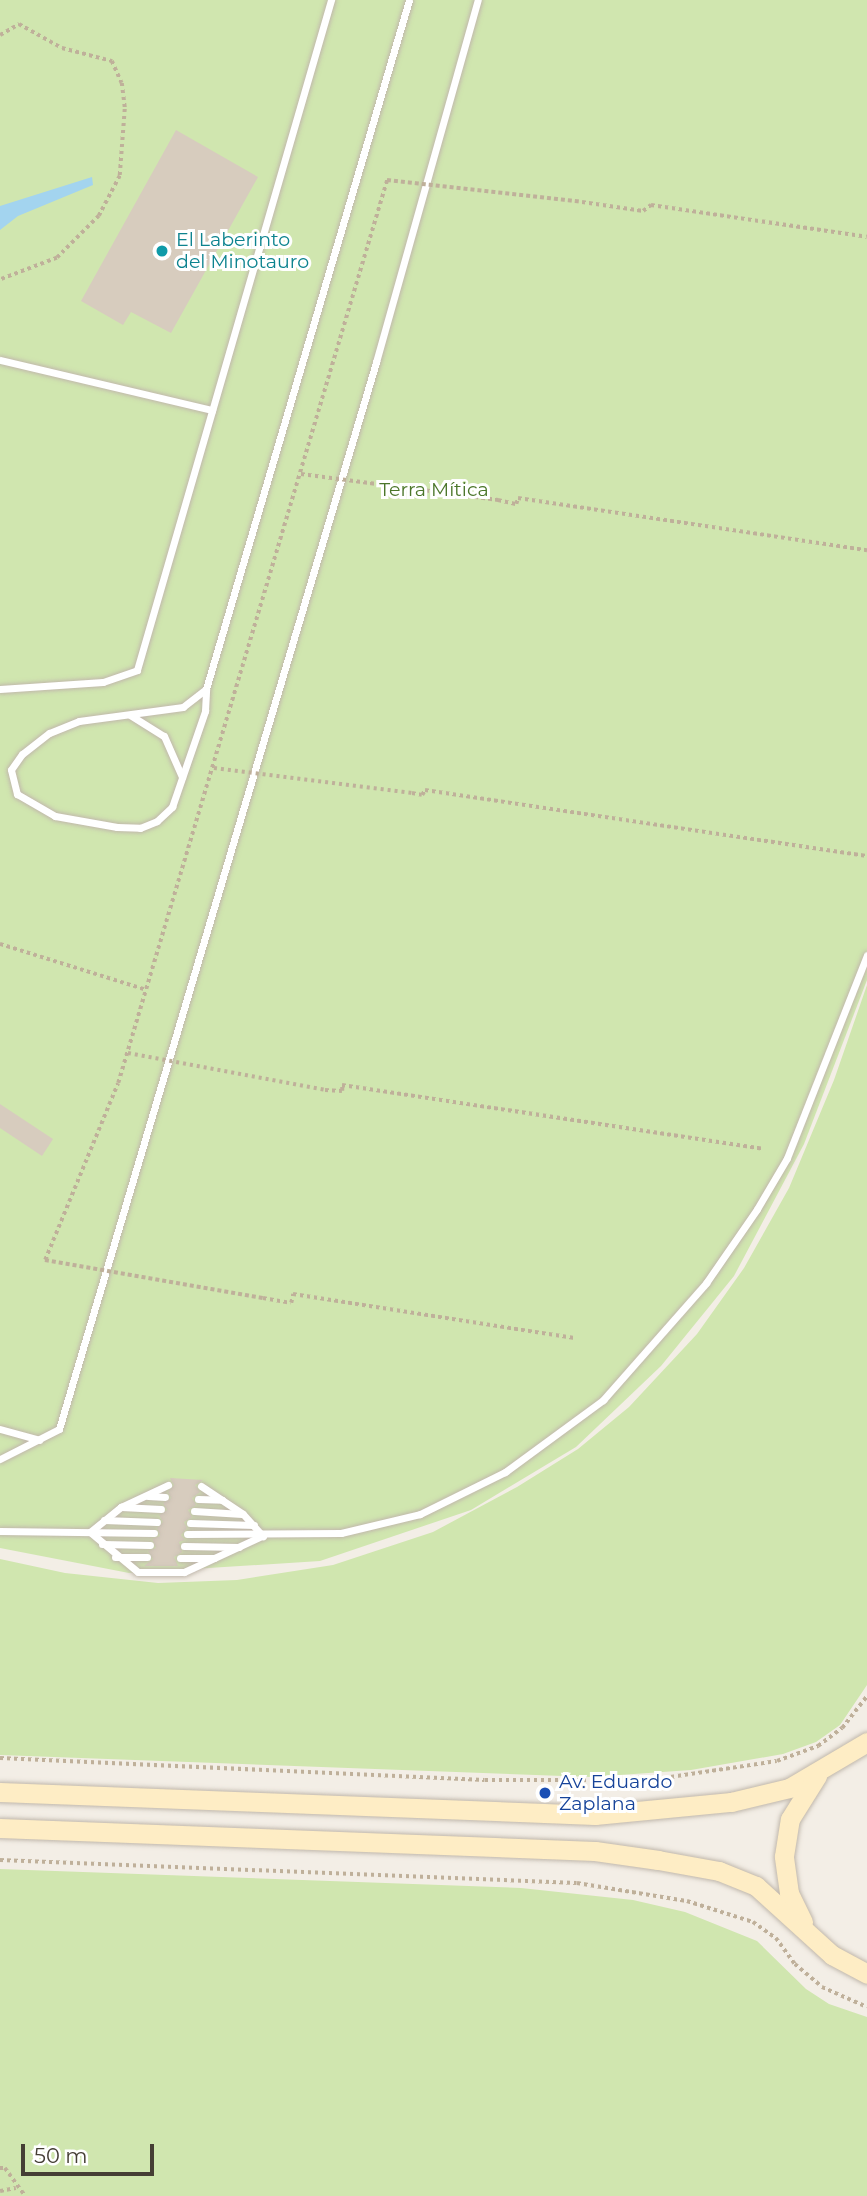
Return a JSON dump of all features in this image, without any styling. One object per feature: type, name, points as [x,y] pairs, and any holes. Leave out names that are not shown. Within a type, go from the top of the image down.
[{"type":"main road","points":[[0,1791],[596,1815],[731,1802],[789,1788],[866,1741]]},
{"type":"main road","points":[[805,1926],[789,1893],[784,1856],[788,1831],[807,1786],[833,1760]]},
{"type":"main road","points":[[0,1828],[595,1851],[719,1871],[756,1886],[805,1926],[832,1955],[867,1974]]},
{"type":"lane","points":[[0,689],[103,682],[137,670],[331,0]]},
{"type":"lane","points":[[206,690],[183,707],[79,721],[49,733],[22,754],[11,770],[17,794],[55,817],[140,828],[157,821],[172,807],[205,711],[206,690],[410,0]]},
{"type":"lane","points":[[0,1459],[19,1453],[59,1429],[376,362],[478,0]]},
{"type":"lane","points":[[0,360],[212,410]]},
{"type":"lane","points":[[126,714],[164,736],[183,778]]},
{"type":"lane","points":[[187,1534],[263,1536],[341,1533],[420,1514],[506,1472],[603,1400],[706,1283],[769,1189],[787,1158],[867,955]]},
{"type":"lane","points":[[0,1429],[41,1440]]},
{"type":"lane","points":[[90,1532],[121,1507],[168,1485]]},
{"type":"lane","points":[[201,1486],[243,1514],[263,1536]]},
{"type":"lane","points":[[143,1496],[164,1497]]},
{"type":"lane","points":[[198,1499],[223,1500]]},
{"type":"lane","points":[[121,1507],[161,1509]]},
{"type":"lane","points":[[194,1511],[243,1514]]},
{"type":"lane","points":[[103,1520],[157,1522]]},
{"type":"lane","points":[[190,1523],[254,1525]]},
{"type":"lane","points":[[0,1531],[153,1534]]},
{"type":"lane","points":[[90,1532],[114,1557],[138,1572],[184,1572],[263,1536]]},
{"type":"lane","points":[[102,1544],[150,1545]]},
{"type":"lane","points":[[184,1546],[242,1547]]},
{"type":"lane","points":[[114,1557],[146,1557]]},
{"type":"lane","points":[[180,1558],[218,1558]]},
{"type":"path","points":[[0,35],[19,24],[62,48],[112,61],[122,83],[125,109],[120,176],[99,216],[57,258],[0,280]]},
{"type":"path","points":[[575,1338],[293,1294],[291,1303],[46,1260],[128,1053],[144,989],[214,768],[387,180],[643,211],[651,205],[867,237]]},
{"type":"path","points":[[301,474],[516,504],[518,498],[867,550]]},
{"type":"path","points":[[214,768],[422,795],[425,790],[867,856]]},
{"type":"path","points":[[0,944],[144,989]]},
{"type":"path","points":[[128,1053],[325,1090],[342,1091],[342,1085],[761,1148]]},
{"type":"path","points":[[0,1758],[497,1780],[650,1780],[777,1761],[818,1746],[842,1728],[867,1696]]},
{"type":"path","points":[[0,1860],[577,1883],[650,1895],[753,1922],[776,1938],[795,1964],[822,1987],[867,2007]]},
{"type":"path","points":[[0,2168],[13,2177],[16,2188],[25,2196]]},
{"type":"path","points":[[0,2191],[16,2188]]},
{"type":"green space","name":"Terra Mítica","points":[[0,0],[867,0],[867,980],[804,1144],[734,1276],[661,1366],[576,1447],[471,1510],[320,1561],[129,1573],[0,1548]]},
{"type":"green space","points":[[867,985],[867,1685],[840,1725],[816,1742],[783,1754],[691,1770],[591,1777],[0,1755],[0,1559],[65,1573],[158,1583],[237,1580],[333,1565],[433,1532],[517,1487],[578,1449],[629,1407],[697,1334],[744,1268],[789,1188],[834,1080]]},
{"type":"green space","points":[[0,1869],[521,1888],[633,1900],[685,1912],[757,1941],[806,1989],[829,2004],[867,2017],[867,2196],[0,2196]]},
{"type":"water","points":[[92,177],[93,185],[18,216],[0,230],[0,206]]},
{"type":"building","name":"El Laberinto del Minotauro","points":[[176,130],[258,177],[171,333],[131,312],[123,325],[81,301]]},
{"type":"building","points":[[0,1104],[53,1139],[42,1156],[0,1128]]},
{"type":"building","points":[[170,1478],[203,1480],[195,1485],[200,1492],[192,1498],[196,1505],[188,1510],[192,1517],[184,1522],[187,1528],[181,1535],[185,1540],[179,1542],[182,1552],[174,1557],[178,1566],[144,1566],[153,1559],[148,1551],[156,1548],[152,1539],[160,1536],[157,1528],[163,1522],[159,1515],[167,1510],[163,1503],[171,1498],[168,1492],[174,1485]]},
{"type":"place","name":"El Laberinto del Minotauro","points":[[162,251]]},
{"type":"place","name":"Av. Eduardo Zaplana","points":[[545,1793]]}]
